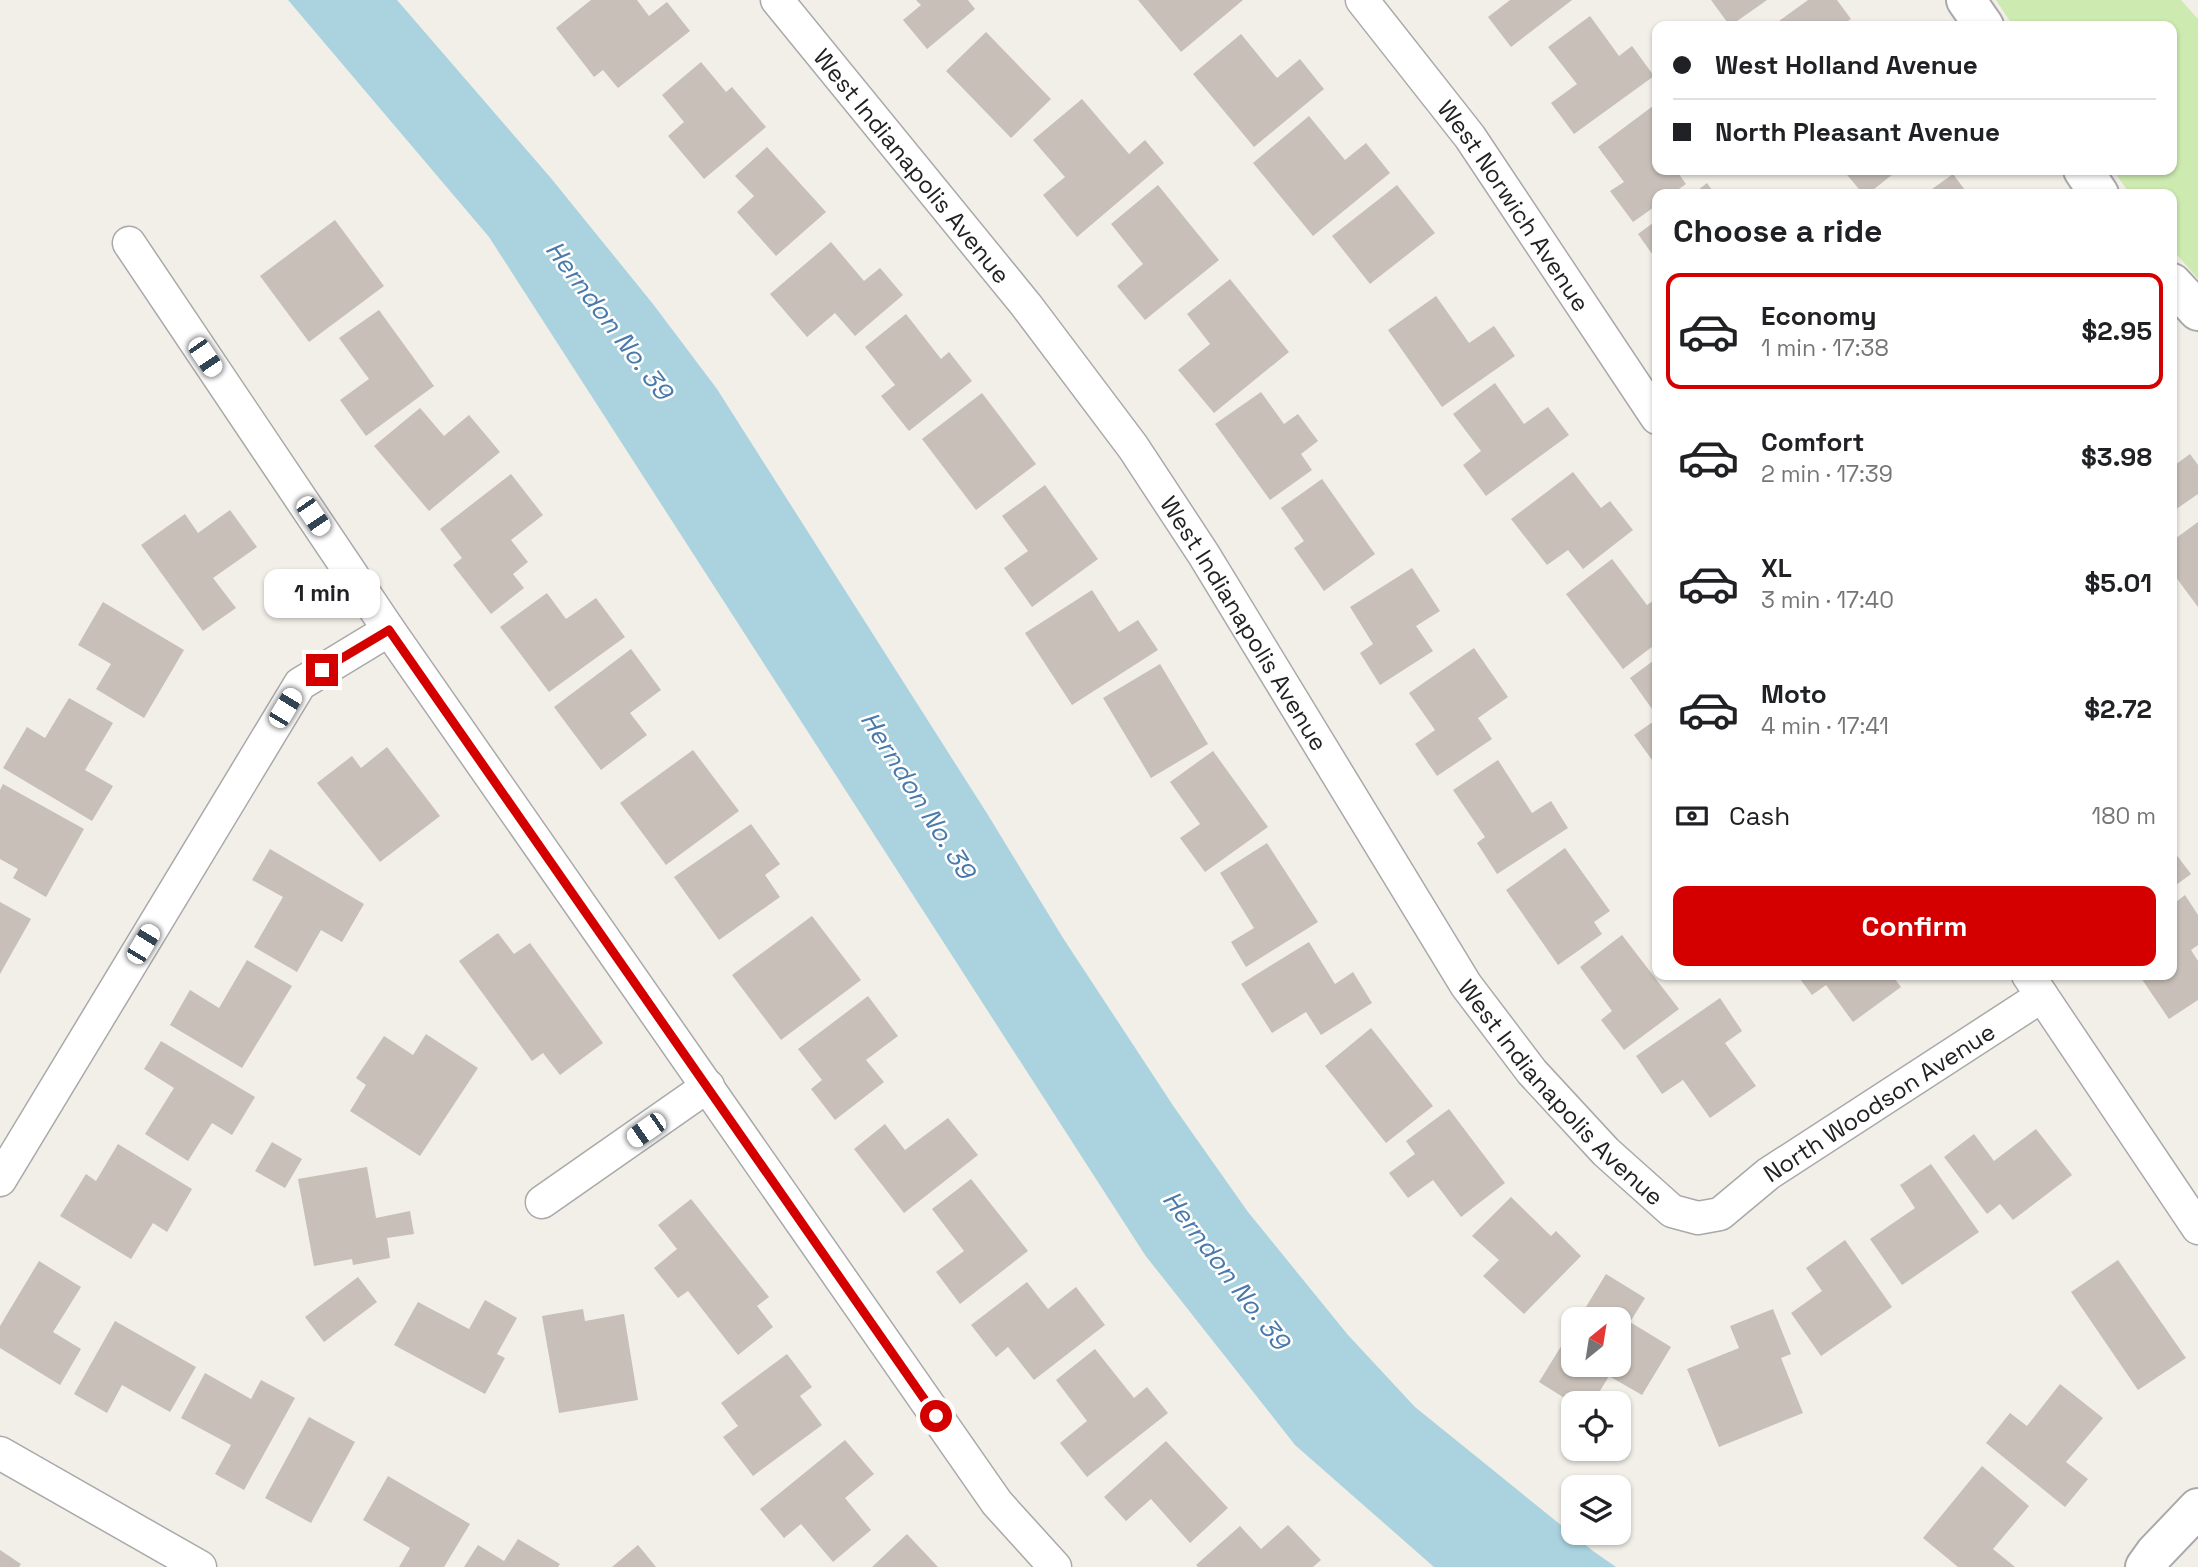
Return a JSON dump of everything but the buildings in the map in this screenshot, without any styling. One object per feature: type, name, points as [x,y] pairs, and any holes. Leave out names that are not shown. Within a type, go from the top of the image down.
[{"type":"street","name":"West Indianapolis Avenue","points":[[777,0],[1026,305],[1133,447],[1204,555],[1466,985],[1532,1072],[1605,1152],[1672,1211],[1698,1218],[1720,1213]]},
{"type":"street","name":"West Norwich Avenue","points":[[1362,0],[1470,137],[1652,410]]},
{"type":"street","points":[[1966,0],[1981,21]]},
{"type":"street","points":[[129,243],[389,630],[998,1503],[1055,1567]]},
{"type":"street","points":[[2177,288],[2198,311]]},
{"type":"street","points":[[0,1181],[300,684],[389,630]]},
{"type":"street","name":"North Woodson Avenue","points":[[1720,1213],[1768,1174],[2035,985]]},
{"type":"street","points":[[2035,985],[2198,1228]]},
{"type":"street","points":[[542,1202],[708,1086]]},
{"type":"street","points":[[0,1453],[200,1567]]},
{"type":"street","points":[[2145,1567],[2198,1508]]},
{"type":"green space","points":[[1996,0],[2181,0],[2198,19],[2198,279],[2177,255],[2177,189],[2126,189],[2117,175],[2177,175],[2177,21],[2010,21]]},
{"type":"water","name":"Herndon No. 39","points":[[288,0],[397,0],[550,177],[653,304],[717,389],[988,815],[1063,938],[1174,1107],[1248,1212],[1348,1335],[1415,1407],[1561,1525],[1561,1545],[1586,1545],[1616,1567],[1434,1567],[1295,1445],[1145,1255],[489,237]]},
{"type":"route","points":[[322,670],[389,630],[936,1416]]}]
